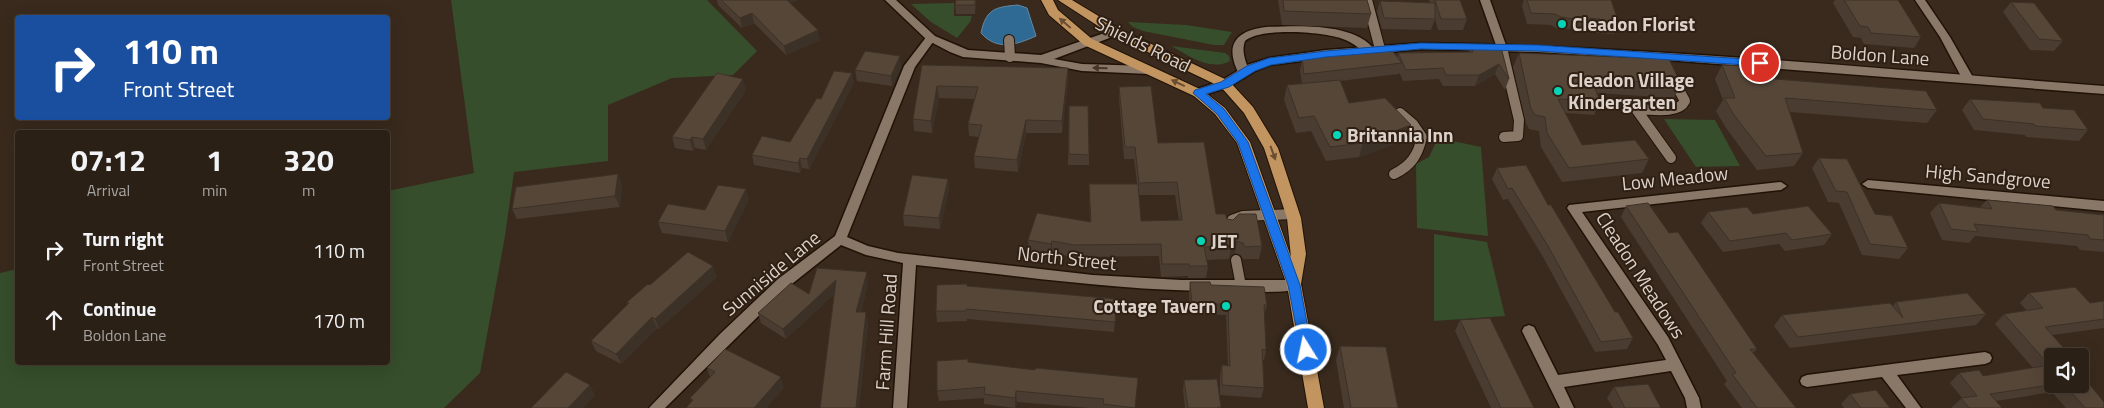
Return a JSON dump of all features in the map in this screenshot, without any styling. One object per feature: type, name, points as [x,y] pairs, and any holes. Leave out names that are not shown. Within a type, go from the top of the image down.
[{"type":"highway","name":"Shields Road","points":[[1047,0],[1053,12],[1088,42],[1198,93],[1220,111],[1243,142],[1294,285],[1316,408]]},
{"type":"highway","name":"Shields Road","points":[[1064,0],[1116,32],[1225,84],[1250,110],[1272,148],[1292,214],[1299,254],[1294,285]]},
{"type":"street","points":[[890,0],[931,38],[954,50],[968,54],[1042,59],[1057,64],[1077,67],[1149,70]]},
{"type":"street","points":[[1485,0],[1502,48]]},
{"type":"street","points":[[1920,0],[1945,37],[1968,79]]},
{"type":"street","points":[[1244,73],[1236,56],[1238,44],[1247,33],[1260,29],[1338,33],[1375,50]]},
{"type":"street","points":[[1042,59],[1116,32]]},
{"type":"street","name":"Sunniside Lane","points":[[656,408],[783,283],[840,239],[910,66],[931,38]]},
{"type":"street","name":"Boldon Lane","points":[[1198,93],[1225,84],[1269,62],[1421,46],[1502,48],[1662,62],[1968,79],[2104,90]]},
{"type":"street","name":"High Sandgrove","points":[[1868,184],[2104,206]]},
{"type":"street","name":"Low Meadow","points":[[1573,208],[1781,186]]},
{"type":"street","name":"Cleadon Meadows","points":[[1573,208],[1663,341],[1692,398],[1694,408]]},
{"type":"street","name":"North Street","points":[[840,239],[864,251],[1111,282],[1191,286],[1294,285]]},
{"type":"street","name":"Farm Hill Road","points":[[900,408],[910,258]]},
{"type":"street","points":[[1529,331],[1568,408]]},
{"type":"street","points":[[1807,382],[1985,358]]},
{"type":"street","name":"Cleadon Meadows","points":[[1554,382],[1675,365]]},
{"type":"street","points":[[1886,371],[1914,408]]},
{"type":"lane","points":[[1364,2],[1375,50]]},
{"type":"lane","points":[[1009,40],[1010,57]]},
{"type":"lane","points":[[1502,48],[1520,120],[1518,136],[1504,137]]},
{"type":"lane","points":[[1662,62],[1685,101],[1683,105],[1674,109],[1636,109],[1670,158]]},
{"type":"lane","points":[[1394,174],[1406,169],[1419,152],[1422,137],[1413,124],[1400,113]]},
{"type":"lane","points":[[1230,226],[1232,220],[1243,216],[1292,214]]},
{"type":"lane","points":[[1236,260],[1241,286]]},
{"type":"green space","points":[[451,0],[707,0],[757,51],[733,75],[672,78],[608,105],[608,161],[514,172],[505,236],[480,373],[444,408],[0,408],[0,273],[15,269],[15,365],[390,365],[390,191],[474,173]]},
{"type":"green space","points":[[954,3],[954,16],[972,16],[970,22],[957,38],[931,22],[911,4]]},
{"type":"green space","points":[[1128,22],[1186,25],[1232,32],[1224,45],[1214,45],[1143,31],[1133,27]]},
{"type":"green space","points":[[1171,46],[1225,53],[1229,56],[1230,61],[1215,65],[1199,61]]},
{"type":"green space","points":[[1664,119],[1715,120],[1740,166],[1696,167]]},
{"type":"green space","points":[[1438,138],[1481,147],[1488,236],[1417,228],[1416,164],[1429,157]]},
{"type":"green space","points":[[1434,234],[1487,242],[1505,316],[1434,321]]},
{"type":"water","points":[[1018,5],[1027,8],[1036,36],[1007,45],[987,39],[981,33],[989,14],[998,8]]},
{"type":"building","points":[[721,0],[787,0],[818,30],[784,46],[752,13],[740,18]]},
{"type":"building","points":[[956,0],[975,0],[975,5],[955,5]]},
{"type":"building","points":[[1283,0],[1367,0],[1371,14],[1284,11]]},
{"type":"building","points":[[1435,0],[1460,0],[1467,19],[1441,19]]},
{"type":"building","points":[[1527,0],[1611,0],[1619,23],[1601,22],[1600,19],[1576,17],[1574,19],[1555,14],[1531,13]]},
{"type":"building","points":[[1844,0],[1898,0],[1921,37],[1871,33],[1868,27],[1860,26]]},
{"type":"building","points":[[1380,1],[1435,3],[1435,19],[1384,18]]},
{"type":"building","points":[[2011,2],[2034,3],[2063,41],[2039,39]]},
{"type":"building","points":[[1471,46],[1501,47],[1509,79],[1499,64],[1479,75],[1446,75],[1443,68],[1406,70],[1398,53],[1473,52]]},
{"type":"building","points":[[1389,47],[1402,63],[1304,74],[1302,59]]},
{"type":"building","points":[[865,51],[900,56],[891,76],[855,70]]},
{"type":"building","points":[[1519,53],[1669,59],[1681,84],[1591,79],[1600,101],[1558,99],[1582,145],[1635,140],[1649,159],[1569,168],[1547,133],[1545,117],[1535,115],[1531,109]]},
{"type":"building","points":[[922,65],[1068,68],[1062,121],[1026,120],[1017,160],[974,156],[982,125],[968,124],[978,87],[937,86],[931,121],[913,119]]},
{"type":"building","points":[[1722,65],[1769,67],[1775,79],[1926,91],[1937,110],[1785,98],[1803,153],[1766,156],[1734,115],[1724,98],[1735,98]]},
{"type":"building","points":[[834,71],[852,73],[807,159],[800,158],[798,163],[752,155],[762,136],[790,142],[817,98],[821,99]]},
{"type":"building","points":[[717,73],[743,79],[703,139],[692,137],[690,140],[672,137]]},
{"type":"building","points":[[1340,80],[1349,103],[1385,98],[1411,125],[1363,143],[1330,147],[1314,116],[1299,118],[1287,85]]},
{"type":"building","points":[[1151,86],[1158,143],[1204,142],[1216,214],[1225,214],[1227,219],[1233,220],[1239,214],[1256,214],[1262,246],[1245,247],[1243,243],[1237,241],[1231,247],[1204,247],[1208,266],[1189,266],[1189,264],[1162,264],[1161,244],[1074,245],[1052,241],[1051,244],[1028,240],[1037,213],[1091,222],[1089,184],[1138,184],[1141,221],[1182,220],[1177,182],[1139,183],[1135,147],[1125,147],[1119,87]]},
{"type":"building","points":[[1970,99],[2040,103],[2043,108],[2074,110],[2088,130],[2035,126],[2034,124],[1983,119]]},
{"type":"building","points":[[1069,106],[1088,106],[1089,155],[1069,154]]},
{"type":"building","points":[[1819,158],[1847,159],[1875,214],[1892,216],[1908,248],[1870,244],[1847,192],[1836,191]]},
{"type":"building","points":[[1526,165],[1548,205],[1551,205],[1615,312],[1618,312],[1633,338],[1601,342],[1548,246],[1512,188],[1508,189],[1497,168]]},
{"type":"building","points":[[618,174],[615,196],[512,209],[516,187]]},
{"type":"building","points":[[912,175],[948,179],[939,218],[903,215]]},
{"type":"building","points":[[718,185],[746,189],[725,231],[658,222],[668,204],[705,210]]},
{"type":"building","points":[[1987,200],[2053,206],[2056,210],[2104,215],[2104,240],[2090,239],[2088,235],[1974,224],[1978,232],[1951,229],[1939,203],[1992,209]]},
{"type":"building","points":[[1648,203],[1669,233],[1678,232],[1757,349],[1750,349],[1796,408],[1757,408],[1732,374],[1736,373],[1626,206]]},
{"type":"building","points":[[1808,206],[1832,234],[1792,240],[1786,233],[1730,241],[1708,212],[1747,207],[1753,214]]},
{"type":"building","points":[[688,252],[713,266],[655,319],[652,317],[616,354],[591,341],[629,303],[627,302]]},
{"type":"building","points":[[817,268],[867,272],[856,312],[866,312],[856,408],[820,408],[836,280],[783,329],[758,313],[791,283],[809,294]]},
{"type":"building","points":[[1190,282],[1210,282],[1211,285],[1264,287],[1267,305],[1264,305],[1266,350],[1262,349],[1264,388],[1222,385],[1222,365],[1230,366],[1228,304],[1192,304]]},
{"type":"building","points":[[967,284],[967,286],[1117,299],[1115,322],[966,309],[966,311],[936,311],[937,285]]},
{"type":"building","points":[[2075,287],[2090,303],[2104,301],[2104,319],[2045,327],[2064,348],[2044,348],[2044,359],[2004,314],[2043,308],[2029,293]]},
{"type":"building","points":[[1967,293],[1986,314],[1798,337],[1782,315],[1890,303],[1903,318],[1896,302]]},
{"type":"building","points":[[1490,318],[1534,408],[1501,408],[1460,320]]},
{"type":"building","points":[[1340,346],[1386,347],[1398,408],[1351,408]]},
{"type":"building","points":[[725,349],[781,377],[754,408],[686,408],[693,400],[690,398],[715,372],[707,368]]},
{"type":"building","points":[[968,359],[968,362],[1035,370],[1036,368],[1138,378],[1135,408],[1103,404],[1104,399],[1016,391],[1015,398],[984,394],[985,387],[937,391],[937,361]]},
{"type":"building","points":[[2044,366],[2044,386],[1990,394],[2002,408],[1969,408],[1961,398],[1977,396],[1959,373],[1979,370],[1983,376]]},
{"type":"building","points":[[566,372],[590,385],[568,408],[531,408]]},
{"type":"building","points":[[1217,379],[1221,407],[1188,408],[1184,380]]},
{"type":"building","points":[[1648,384],[1661,408],[1625,408],[1614,387]]},
{"type":"building","points":[[2089,384],[2104,402],[2104,408],[2085,408],[2072,393],[2089,393]]},
{"type":"building","points":[[1876,390],[1890,408],[1861,408],[1850,394]]},
{"type":"place","name":"Cleadon Florist","points":[[1562,24]]},
{"type":"place","name":"Cleadon Village Kindergarten","points":[[1558,91]]},
{"type":"place","name":"Britannia Inn","points":[[1337,135]]},
{"type":"place","name":"JET","points":[[1201,241]]},
{"type":"place","name":"Cottage Tavern","points":[[1226,306]]},
{"type":"route","points":[[1306,350],[1294,285],[1264,195],[1243,142],[1220,111],[1198,93],[1225,84],[1251,68],[1269,62],[1326,54],[1421,46],[1538,48],[1760,63]]}]
